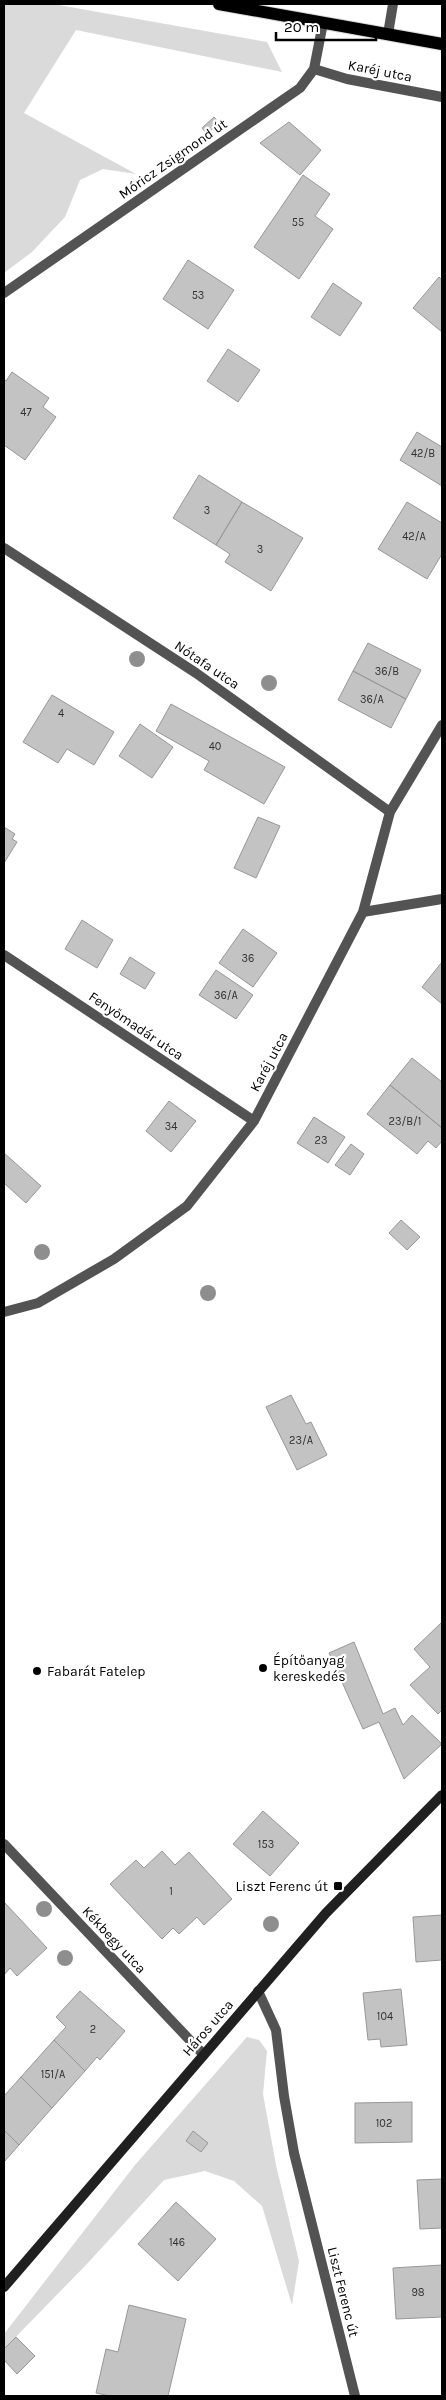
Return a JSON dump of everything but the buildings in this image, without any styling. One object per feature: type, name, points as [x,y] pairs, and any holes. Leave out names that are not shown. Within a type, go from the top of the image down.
[{"type":"main road","points":[[219,4],[442,44]]},
{"type":"street","points":[[388,34],[393,4]]},
{"type":"street","name":"Móricz Zsigmond út","points":[[4,293],[300,88],[314,69],[323,22]]},
{"type":"street","name":"Karéj utca","points":[[314,69],[347,80],[442,97]]},
{"type":"street","name":"Nótafa utca","points":[[4,548],[196,673],[390,812]]},
{"type":"street","name":"Karéj utca","points":[[4,1312],[38,1303],[114,1259],[187,1206],[254,1121],[363,912],[390,812],[442,725]]},
{"type":"street","points":[[363,912],[442,898]]},
{"type":"street","name":"Fenyőmadár utca","points":[[4,954],[254,1121]]},
{"type":"street","name":"Háros utca","points":[[4,2288],[326,1913],[442,1795]]},
{"type":"street","name":"Kékbegy utca","points":[[4,1846],[204,2054]]},
{"type":"street","name":"Liszt Ferenc út","points":[[258,1991],[276,2030],[284,2096],[294,2153],[356,2396]]},
{"type":"shaded area","points":[[4,4],[53,4],[267,42],[282,72],[76,30],[24,113],[136,174],[103,169],[80,180],[65,217],[32,252],[4,273]]},
{"type":"shaded area","points":[[247,2037],[259,2040],[267,2051],[263,2094],[276,2165],[299,2261],[292,2305],[262,2206],[234,2181],[205,2171],[164,2180],[85,2266],[4,2349],[4,2334],[135,2165]]},
{"type":"place","name":"Építőanyag kereskedés","points":[[263,1668]]},
{"type":"place","name":"Fabarát Fatelep","points":[[37,1671]]},
{"type":"place","name":"Liszt Ferenc út","points":[[338,1886]]}]
